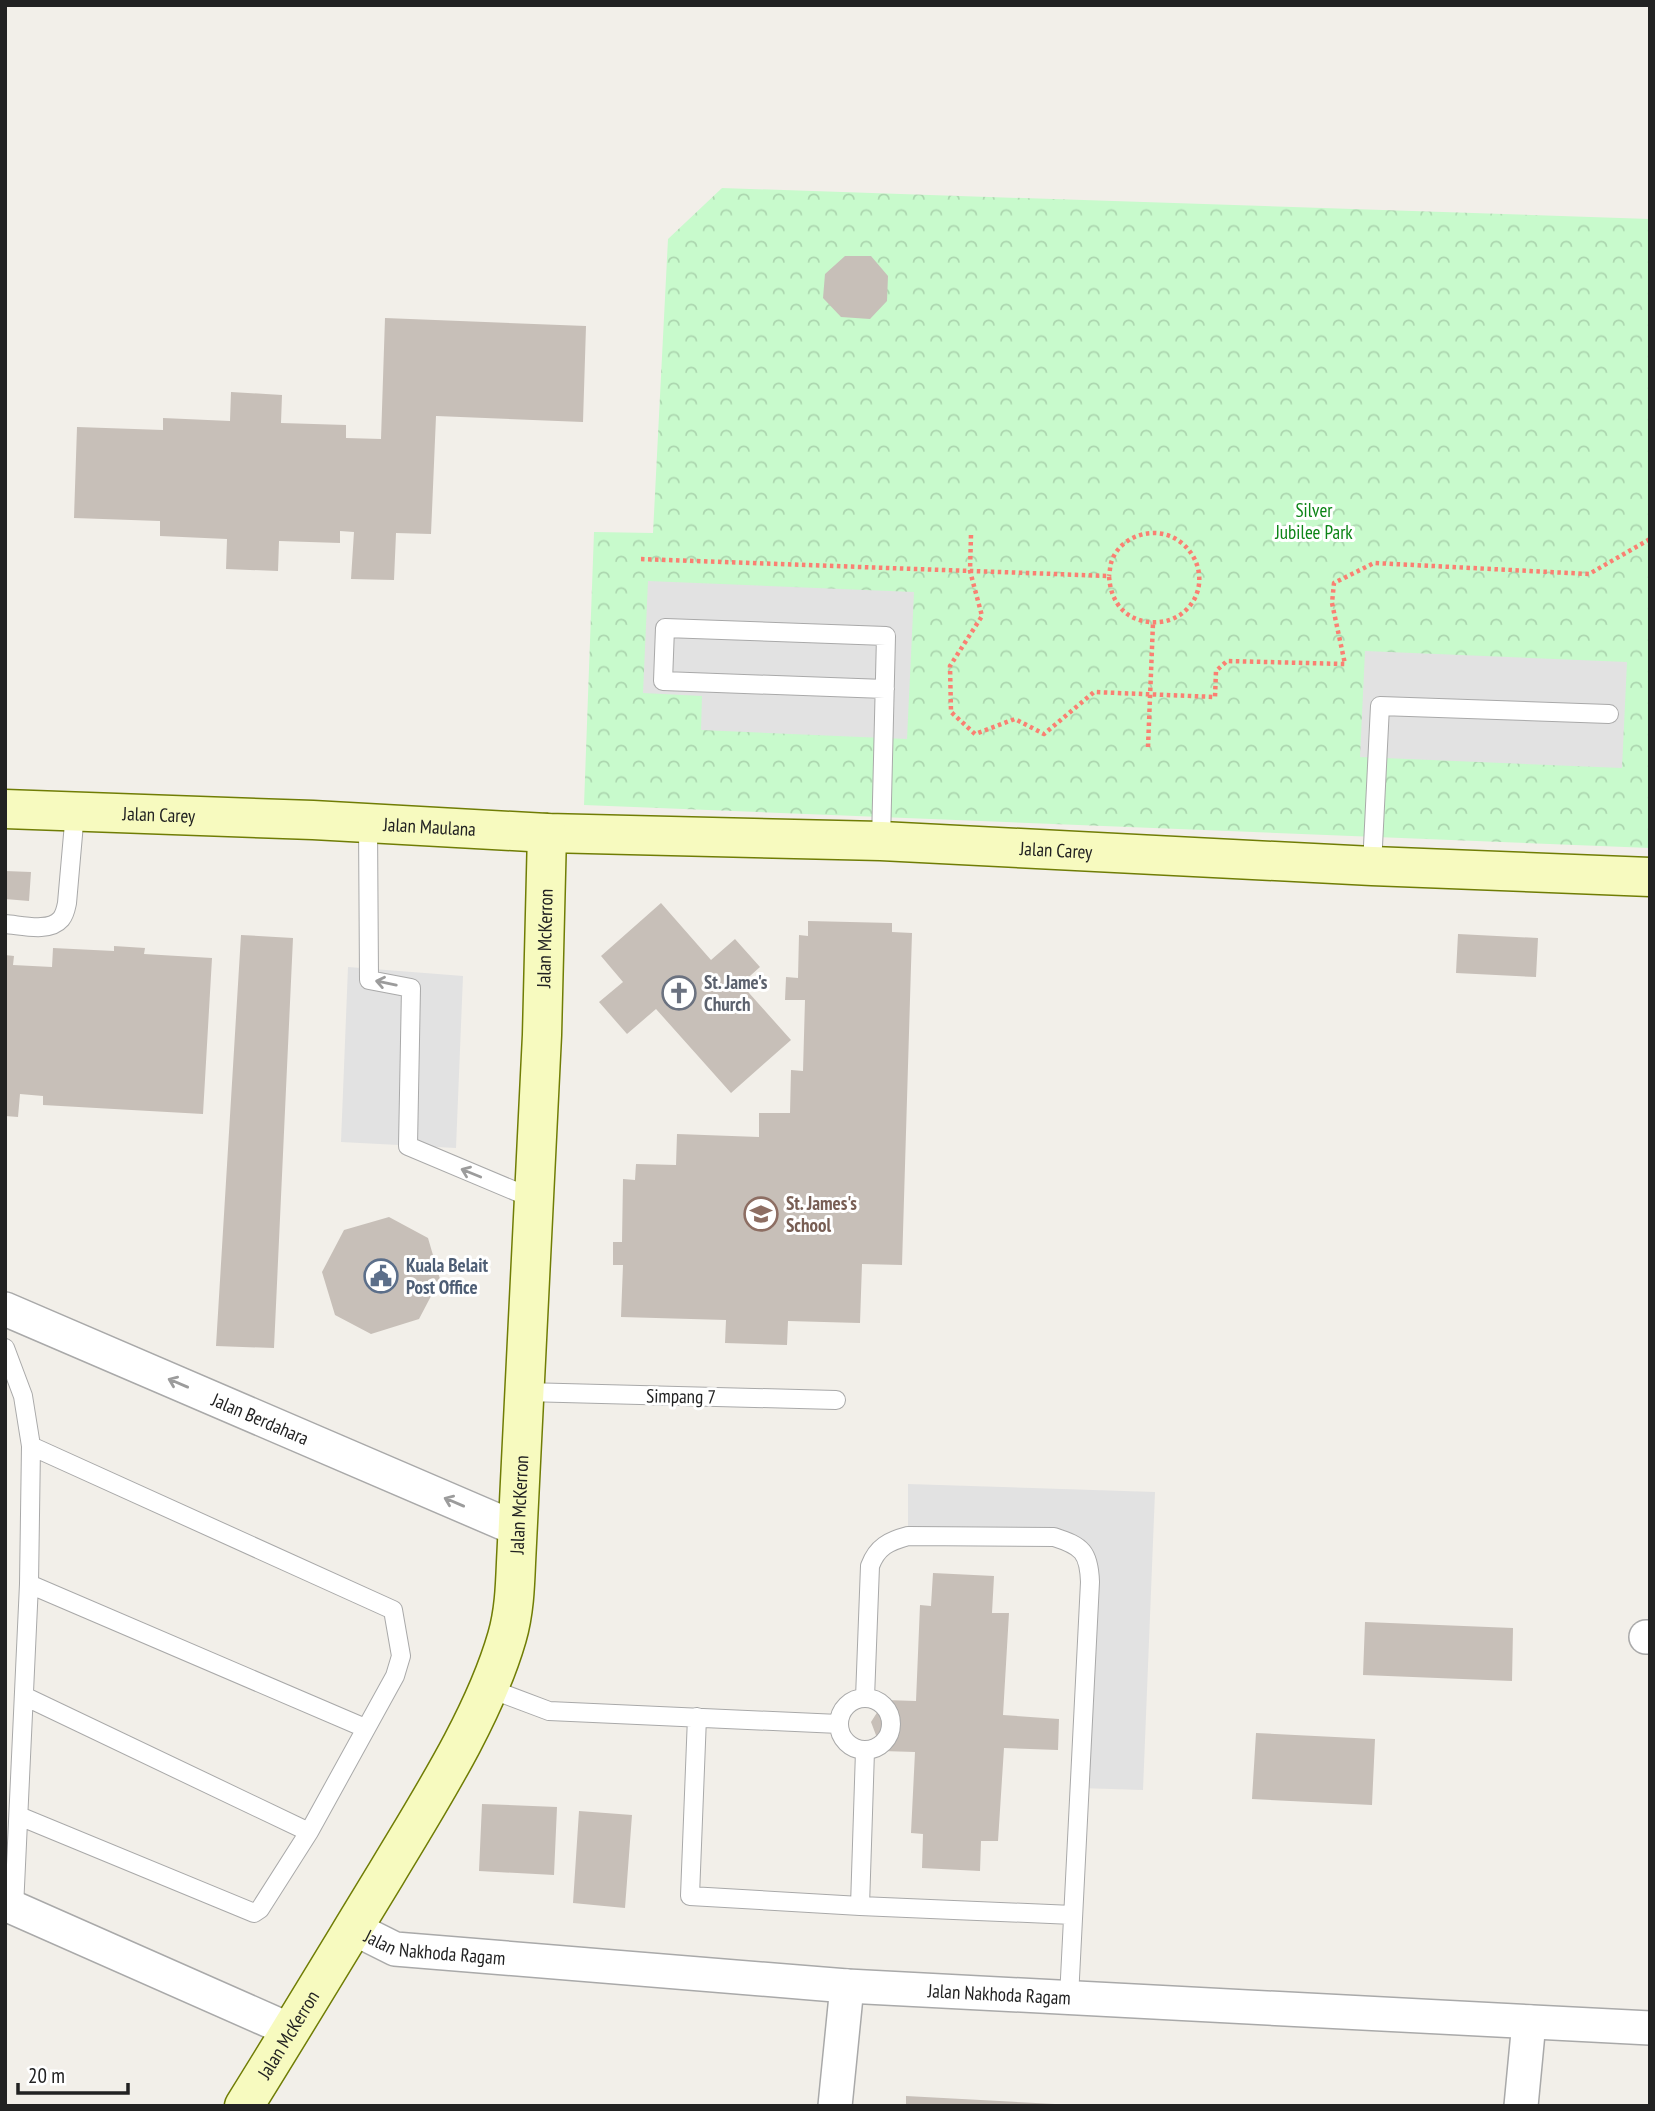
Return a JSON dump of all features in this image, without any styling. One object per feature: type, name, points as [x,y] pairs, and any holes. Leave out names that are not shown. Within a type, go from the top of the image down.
[{"type":"main road","name":"Jalan Carey","points":[[5,809],[313,820]]},
{"type":"main road","name":"Jalan Maulana","points":[[313,820],[547,833]]},
{"type":"main road","name":"Jalan Carey","points":[[547,833],[881,841],[1650,877]]},
{"type":"main road","name":"Jalan McKerron","points":[[244,2106],[443,1776],[488,1688],[512,1618],[542,1035],[547,833]]},
{"type":"street","name":"Jalan Berdahara","points":[[5,1309],[517,1529]]},
{"type":"street","points":[[10,1906],[290,2030]]},
{"type":"street","name":"Jalan Nakhoda Ragam","points":[[353,1928],[395,1949],[847,1986],[1650,2028]]},
{"type":"street","points":[[835,2106],[847,1986]]},
{"type":"street","points":[[1521,2106],[1529,2022]]},
{"type":"lane","points":[[881,841],[885,690],[886,636],[664,628],[663,681],[885,690]]},
{"type":"lane","points":[[1372,866],[1380,706],[1609,714]]},
{"type":"lane","points":[[5,924],[44,927],[55,924],[63,917],[67,902],[75,812]]},
{"type":"lane","points":[[368,823],[369,980],[411,988],[408,1146],[534,1199]]},
{"type":"lane","points":[[5,1348],[23,1396],[31,1446],[29,1584],[19,1815],[10,1906]]},
{"type":"lane","name":"Simpang 7","points":[[525,1392],[836,1400]]},
{"type":"lane","points":[[19,1815],[254,1913],[260,1909],[309,1832],[395,1676],[401,1656],[393,1610],[31,1446]]},
{"type":"lane","points":[[866,1698],[870,1566],[880,1547],[892,1540],[908,1536],[1054,1537],[1072,1542],[1083,1551],[1089,1563],[1090,1582],[1069,1998]]},
{"type":"lane","points":[[29,1584],[365,1728]]},
{"type":"lane","points":[[488,1688],[549,1711],[839,1724]]},
{"type":"lane","points":[[24,1696],[309,1832]]},
{"type":"lane","points":[[866,1698],[882,1704],[889,1712],[892,1729],[883,1745],[865,1751],[850,1746],[840,1732],[839,1724],[850,1703],[866,1698]]},
{"type":"lane","points":[[697,1717],[690,1896],[1073,1915]]},
{"type":"lane","points":[[860,1906],[865,1751]]},
{"type":"path","points":[[1155,532],[1173,537],[1187,547],[1197,562],[1200,579],[1196,596],[1185,611],[1170,620],[1153,623],[1135,619],[1121,609],[1111,594],[1109,576],[1112,559],[1123,544],[1138,535],[1155,532]]},
{"type":"path","points":[[971,535],[971,571],[982,616],[950,666],[951,712],[975,734],[1015,719],[1044,734],[1094,692],[1215,697],[1216,671],[1227,661],[1345,664],[1332,603],[1334,583],[1374,563],[1588,574],[1650,539]]},
{"type":"path","points":[[642,559],[1109,576]]},
{"type":"path","points":[[1149,747],[1153,623]]},
{"type":"green space","name":"Silver Jubilee Park","points":[[722,188],[1650,219],[1650,848],[584,805],[594,532],[653,533],[668,239]]},
{"type":"shaded area","points":[[648,581],[914,592],[907,739],[701,730],[702,696],[643,693]]},
{"type":"shaded area","points":[[1365,651],[1627,662],[1622,768],[1360,757]]},
{"type":"shaded area","points":[[348,967],[463,976],[456,1148],[341,1142]]},
{"type":"shaded area","points":[[908,1484],[1155,1492],[1143,1790],[1079,1788],[1090,1582],[1071,1542],[908,1536]]},
{"type":"building","points":[[845,256],[871,256],[888,276],[887,301],[870,319],[841,317],[823,298],[825,274]]},
{"type":"building","points":[[385,318],[586,326],[583,422],[436,416],[431,534],[396,533],[394,580],[351,579],[354,532],[340,531],[340,543],[279,541],[278,571],[226,569],[227,539],[160,536],[160,521],[74,518],[77,427],[163,430],[163,418],[230,421],[231,392],[282,395],[281,423],[346,425],[346,438],[381,439]]},
{"type":"building","points":[[5,871],[31,872],[29,901],[5,899]]},
{"type":"building","name":"St. Jame's Church","points":[[661,903],[711,960],[735,939],[760,967],[741,984],[791,1040],[731,1093],[656,1009],[627,1034],[599,1002],[623,982],[601,956]]},
{"type":"building","name":"St. James's School","points":[[808,921],[892,923],[892,932],[912,933],[902,1265],[862,1264],[860,1323],[788,1321],[787,1345],[725,1343],[726,1320],[621,1317],[623,1265],[613,1265],[613,1242],[622,1242],[623,1179],[635,1180],[636,1164],[676,1165],[677,1134],[759,1137],[759,1113],[790,1113],[791,1070],[803,1071],[805,1000],[785,1000],[786,977],[798,978],[799,935],[808,936]]},
{"type":"building","points":[[1458,934],[1538,938],[1536,977],[1456,973]]},
{"type":"building","points":[[241,935],[293,938],[274,1348],[216,1346]]},
{"type":"building","points":[[114,946],[145,948],[144,954],[212,958],[203,1114],[43,1105],[43,1096],[20,1094],[18,1117],[5,1116],[5,955],[14,956],[13,965],[52,967],[53,948],[114,951]]},
{"type":"building","name":"Kuala Belait Post Office","points":[[389,1217],[428,1238],[440,1279],[419,1319],[371,1334],[335,1315],[322,1272],[344,1230]]},
{"type":"building","points":[[933,1573],[994,1576],[992,1613],[1009,1613],[1003,1715],[1059,1719],[1058,1750],[1004,1748],[998,1841],[981,1841],[980,1871],[922,1868],[923,1834],[911,1833],[915,1752],[882,1751],[871,1722],[885,1700],[916,1701],[920,1605],[931,1606]]},
{"type":"building","points":[[1365,1622],[1513,1628],[1512,1681],[1363,1675]]},
{"type":"building","points":[[1256,1733],[1375,1739],[1372,1805],[1252,1799]]},
{"type":"building","points":[[482,1804],[557,1807],[554,1875],[479,1871]]},
{"type":"building","points":[[579,1811],[632,1815],[625,1908],[573,1903]]},
{"type":"building","points":[[906,2096],[1055,2104],[1055,2106],[906,2106]]},
{"type":"place","name":"St. Jame's Church","points":[[679,993]]},
{"type":"place","name":"St. James's School","points":[[761,1214]]},
{"type":"place","name":"Kuala Belait Post Office","points":[[381,1276]]}]
